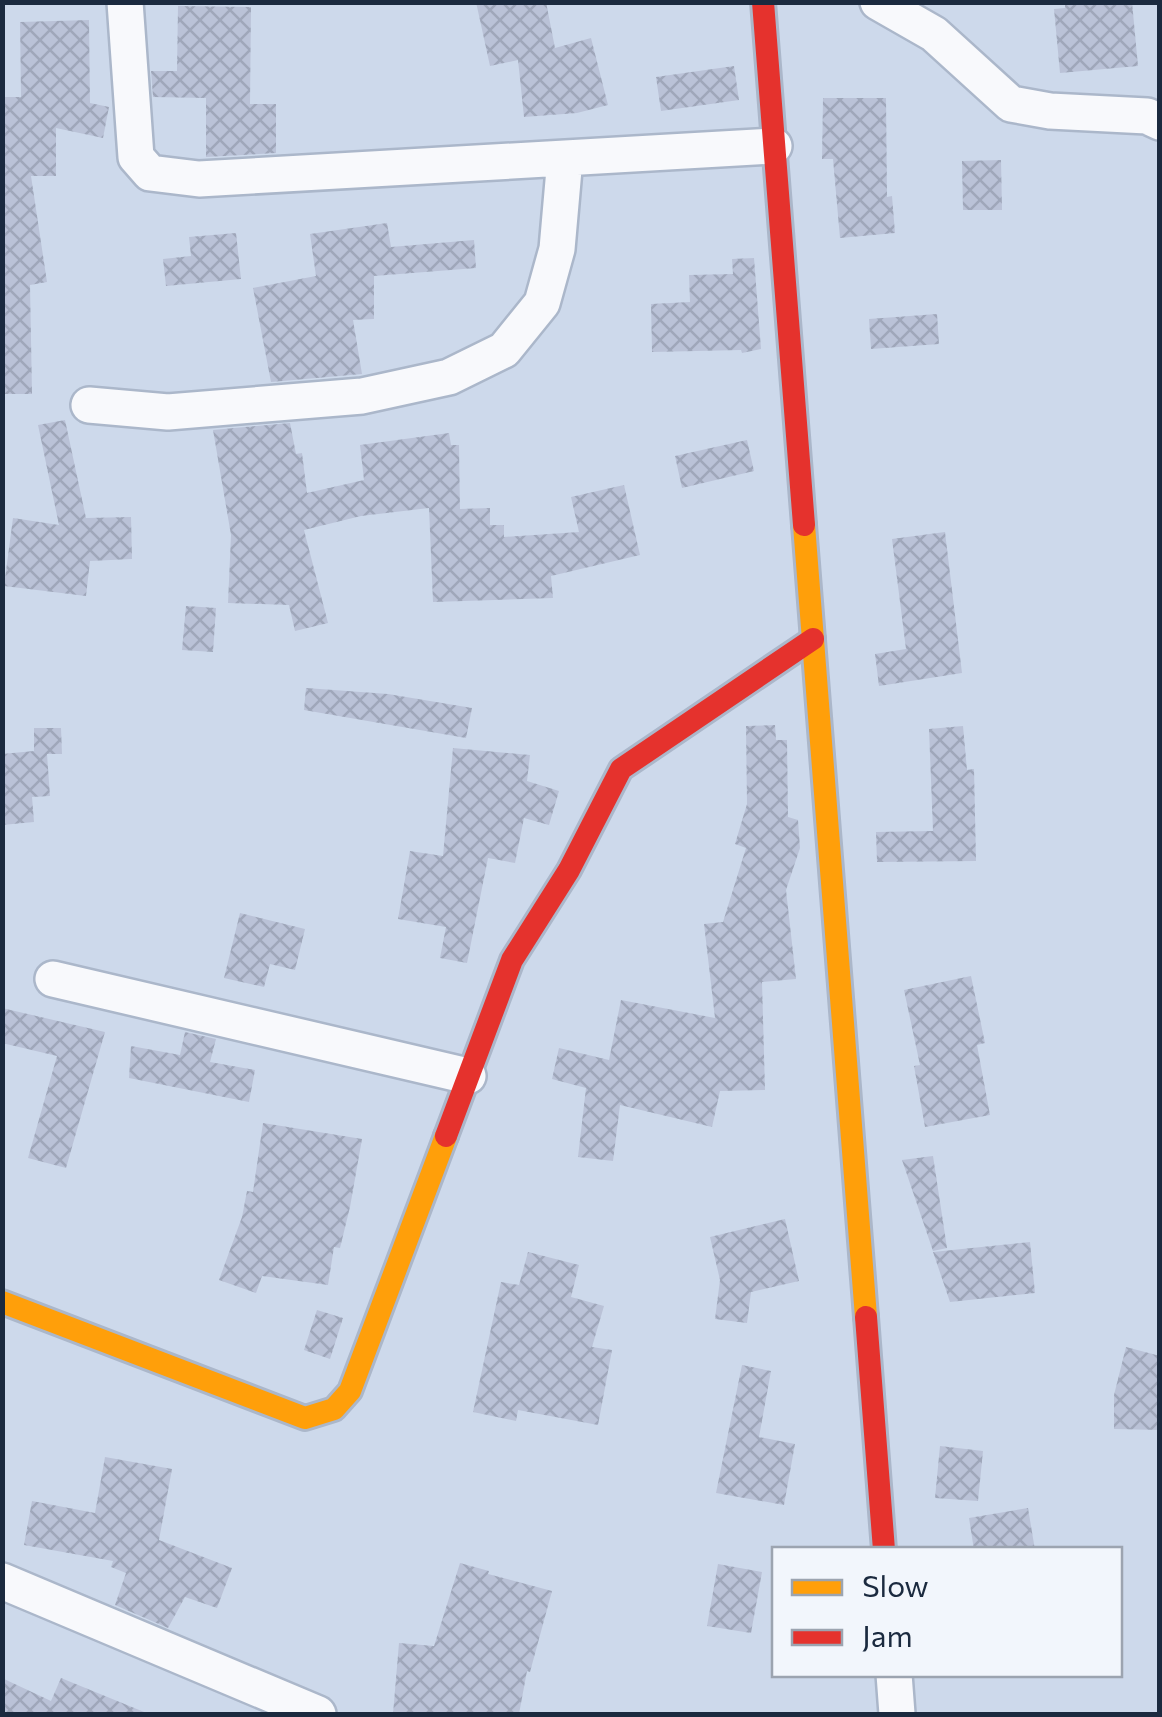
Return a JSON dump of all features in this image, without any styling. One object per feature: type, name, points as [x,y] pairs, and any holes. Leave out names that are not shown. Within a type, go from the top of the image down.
[{"type":"street","points":[[124,2],[136,157],[150,173],[199,179],[774,146]]},
{"type":"street","points":[[763,2],[884,1547]]},
{"type":"street","points":[[892,6],[934,34],[1011,104],[1050,111],[1147,116],[1160,122]]},
{"type":"street","points":[[89,405],[168,412],[362,396],[450,377],[504,350],[542,304],[557,250],[565,158]]},
{"type":"street","points":[[2,1302],[306,1418],[334,1410],[350,1392],[512,960],[569,870],[622,769],[812,638]]},
{"type":"street","points":[[54,979],[468,1076]]},
{"type":"street","points":[[2,1581],[318,1714]]},
{"type":"street","points":[[894,1677],[897,1714]]},
{"type":"building","points":[[476,2],[546,2],[555,48],[591,38],[608,105],[577,113],[524,117],[518,60],[490,66]]},
{"type":"building","points":[[1065,2],[1132,2],[1138,66],[1060,73],[1054,9],[1065,8]]},
{"type":"building","points":[[178,6],[251,7],[250,104],[276,104],[276,153],[206,157],[206,98],[153,97],[151,71],[177,71]]},
{"type":"building","points":[[89,20],[90,103],[109,107],[103,138],[56,128],[56,176],[31,176],[47,282],[30,285],[32,394],[2,394],[2,97],[21,97],[20,22]]},
{"type":"building","points":[[734,66],[739,100],[661,111],[656,77]]},
{"type":"building","points":[[823,98],[886,98],[887,197],[892,196],[895,233],[840,238],[833,159],[822,159]]},
{"type":"building","points":[[1001,160],[1002,210],[963,210],[962,161]]},
{"type":"building","points":[[387,223],[391,247],[474,240],[476,268],[374,276],[374,319],[353,320],[362,374],[271,382],[253,288],[316,276],[310,234]]},
{"type":"building","points":[[236,233],[241,279],[166,286],[163,259],[191,256],[189,237]]},
{"type":"building","points":[[754,258],[761,349],[742,353],[652,352],[651,304],[690,302],[689,275],[733,274],[732,259]]},
{"type":"building","points":[[937,314],[939,344],[871,349],[869,319]]},
{"type":"building","points":[[65,420],[86,518],[131,517],[132,559],[90,561],[86,596],[4,586],[13,518],[59,525],[38,425]]},
{"type":"building","points":[[290,423],[296,454],[302,453],[307,493],[364,480],[360,445],[449,433],[451,445],[459,445],[460,509],[490,508],[490,525],[504,525],[504,537],[579,532],[571,497],[624,485],[640,555],[551,576],[553,598],[433,602],[429,508],[361,516],[304,530],[328,623],[295,631],[289,605],[228,603],[231,535],[213,430]]},
{"type":"building","points":[[747,440],[754,471],[682,488],[675,456]]},
{"type":"building","points":[[945,532],[962,673],[879,686],[875,654],[906,649],[892,539]]},
{"type":"building","points":[[186,606],[216,608],[213,652],[182,650]]},
{"type":"building","points":[[306,688],[388,694],[472,708],[466,738],[304,710]]},
{"type":"building","points":[[775,725],[776,740],[787,740],[788,817],[798,820],[800,848],[786,890],[796,979],[762,982],[765,1090],[720,1091],[712,1127],[620,1105],[613,1161],[578,1157],[586,1088],[552,1079],[559,1048],[609,1060],[621,1000],[715,1018],[704,924],[723,922],[746,848],[735,844],[747,804],[746,726]]},
{"type":"building","points":[[963,726],[967,770],[974,769],[976,861],[877,862],[876,832],[933,831],[929,729]]},
{"type":"building","points":[[34,728],[61,728],[62,754],[47,754],[50,796],[32,797],[34,822],[2,825],[2,754],[34,751]]},
{"type":"building","points":[[453,748],[530,755],[527,781],[559,791],[549,825],[524,818],[515,863],[488,858],[467,963],[440,958],[446,927],[398,919],[410,851],[443,856]]},
{"type":"building","points":[[240,913],[305,929],[295,970],[270,964],[264,987],[224,978]]},
{"type":"building","points":[[971,976],[985,1043],[977,1045],[990,1115],[925,1127],[914,1066],[920,1065],[904,990]]},
{"type":"building","points":[[2,1008],[105,1032],[66,1168],[28,1158],[57,1056],[2,1043]]},
{"type":"building","points":[[185,1032],[216,1039],[210,1062],[255,1070],[249,1102],[129,1078],[131,1046],[180,1055]]},
{"type":"building","points":[[263,1123],[362,1139],[350,1207],[340,1248],[334,1247],[328,1285],[262,1276],[256,1293],[219,1280],[242,1217],[247,1191],[253,1192]]},
{"type":"building","points":[[933,1156],[947,1248],[933,1251],[902,1160]]},
{"type":"building","points":[[785,1219],[799,1281],[751,1292],[747,1323],[715,1319],[720,1280],[710,1237]]},
{"type":"building","points":[[1030,1242],[1035,1293],[950,1302],[933,1252]]},
{"type":"building","points":[[528,1252],[579,1265],[571,1297],[604,1306],[592,1347],[612,1350],[598,1425],[518,1410],[516,1421],[473,1412],[501,1282],[519,1285]]},
{"type":"building","points":[[317,1310],[343,1318],[330,1359],[304,1350]]},
{"type":"building","points":[[1126,1347],[1160,1356],[1160,1430],[1114,1429],[1114,1395]]},
{"type":"building","points":[[742,1365],[771,1371],[759,1437],[795,1444],[784,1505],[716,1493]]},
{"type":"building","points":[[940,1446],[983,1451],[978,1501],[935,1498]]},
{"type":"building","points":[[105,1457],[172,1469],[159,1540],[232,1568],[217,1608],[185,1597],[168,1628],[115,1605],[126,1573],[111,1567],[113,1561],[24,1545],[32,1501],[95,1513]]},
{"type":"building","points":[[1028,1508],[1034,1547],[974,1547],[969,1518]]},
{"type":"building","points":[[460,1563],[552,1591],[530,1672],[527,1671],[519,1714],[393,1714],[399,1643],[434,1646]]},
{"type":"building","points":[[718,1564],[762,1572],[751,1633],[707,1626]]},
{"type":"building","points":[[2,1678],[51,1701],[61,1678],[149,1714],[2,1714]]},
{"type":"traffic: slow","points":[[804,525],[866,1317]]},
{"type":"traffic: slow","points":[[2,1302],[305,1418],[334,1409],[350,1391],[446,1136]]},
{"type":"traffic: jam","points":[[763,2],[804,525]]},
{"type":"traffic: jam","points":[[446,1136],[512,960],[569,870],[621,769],[813,639]]},
{"type":"traffic: jam","points":[[866,1317],[884,1547]]}]
